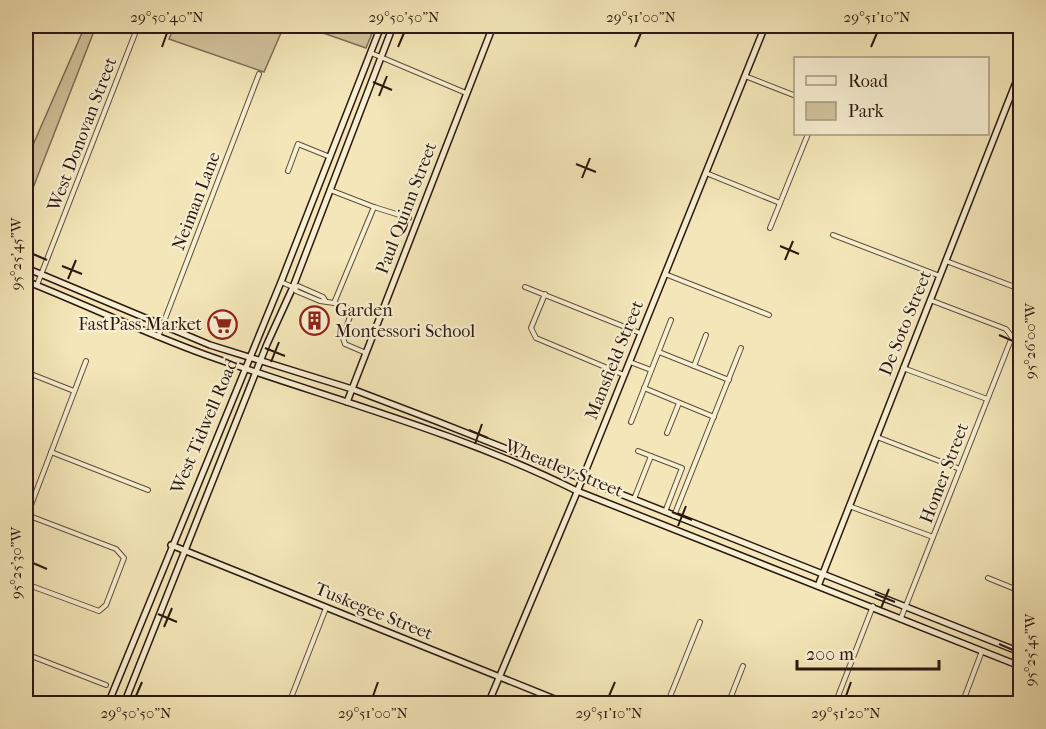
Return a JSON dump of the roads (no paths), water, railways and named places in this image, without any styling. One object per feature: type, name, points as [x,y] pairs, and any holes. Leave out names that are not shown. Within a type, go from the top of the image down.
[{"type":"main road","name":"West Tidwell Road","points":[[108,704],[207,457],[281,282],[381,26]]},
{"type":"main road","name":"West Tidwell Road","points":[[124,704],[260,361],[294,287],[393,26]]},
{"type":"main road","name":"Paul Quinn Street","points":[[347,402],[493,26]]},
{"type":"main road","name":"Mansfield Street","points":[[488,704],[582,480],[765,26]]},
{"type":"main road","name":"De Soto Street","points":[[818,586],[1020,72]]},
{"type":"main road","points":[[341,128],[352,132]]},
{"type":"main road","name":"Wheatley Street","points":[[26,268],[163,325],[260,361],[352,389],[429,418],[1020,652]]},
{"type":"main road","name":"Wheatley Street","points":[[26,281],[158,337],[425,429],[540,472],[577,491],[1020,666]]},
{"type":"main road","points":[[425,429],[429,418]]},
{"type":"main road","points":[[502,459],[506,448]]},
{"type":"main road","points":[[207,457],[220,462]]},
{"type":"main road","points":[[660,524],[665,513]]},
{"type":"main road","points":[[738,555],[743,542]]},
{"type":"main road","name":"Tuskegee Street","points":[[171,545],[567,704]]},
{"type":"main road","points":[[143,615],[157,621]]},
{"type":"main road","points":[[967,644],[972,632]]},
{"type":"street","name":"West Donovan Street","points":[[37,285],[138,26]]},
{"type":"street","points":[[370,53],[466,93]]},
{"type":"street","name":"Neiman Lane","points":[[158,337],[259,74]]},
{"type":"street","points":[[745,76],[794,96]]},
{"type":"street","points":[[770,228],[808,135]]},
{"type":"street","points":[[288,171],[298,144],[330,156]]},
{"type":"street","points":[[706,173],[780,203]]},
{"type":"street","points":[[330,190],[409,218]]},
{"type":"street","points":[[334,303],[374,207]]},
{"type":"street","points":[[833,236],[940,276]]},
{"type":"street","points":[[946,261],[1020,290]]},
{"type":"street","points":[[665,273],[769,315]]},
{"type":"street","points":[[281,282],[294,287],[296,291],[348,309],[351,314],[343,338],[345,344],[366,353]]},
{"type":"street","points":[[525,287],[640,333]]},
{"type":"street","points":[[545,294],[531,328],[536,338],[624,375]]},
{"type":"street","name":"Homer Street","points":[[901,618],[1012,338],[1006,329],[930,300]]},
{"type":"street","points":[[631,422],[671,320]]},
{"type":"street","points":[[694,366],[706,335]]},
{"type":"street","points":[[674,516],[741,348]]},
{"type":"street","points":[[659,352],[729,380]]},
{"type":"street","points":[[26,584],[99,611],[106,605],[124,558],[120,552],[26,516],[86,361]]},
{"type":"street","points":[[629,361],[651,370]]},
{"type":"street","points":[[903,369],[987,399]]},
{"type":"street","points":[[26,372],[74,391]]},
{"type":"street","points":[[644,388],[714,417]]},
{"type":"street","points":[[667,433],[679,403]]},
{"type":"street","points":[[877,437],[960,469]]},
{"type":"street","points":[[638,450],[682,468],[665,513]]},
{"type":"street","points":[[51,452],[148,490]]},
{"type":"street","points":[[633,500],[651,456]]},
{"type":"street","points":[[849,506],[933,537]]},
{"type":"street","points":[[988,578],[1020,591]]},
{"type":"street","points":[[835,704],[873,606]]},
{"type":"street","points":[[289,703],[326,608]]},
{"type":"street","points":[[666,704],[700,622]]},
{"type":"street","points":[[962,704],[982,650]]},
{"type":"street","points":[[26,654],[106,685]]},
{"type":"street","points":[[728,704],[743,666]]},
{"type":"place","name":"Garden Montessori School","points":[[314,320]]},
{"type":"place","name":"FastPass Market","points":[[223,324]]}]
